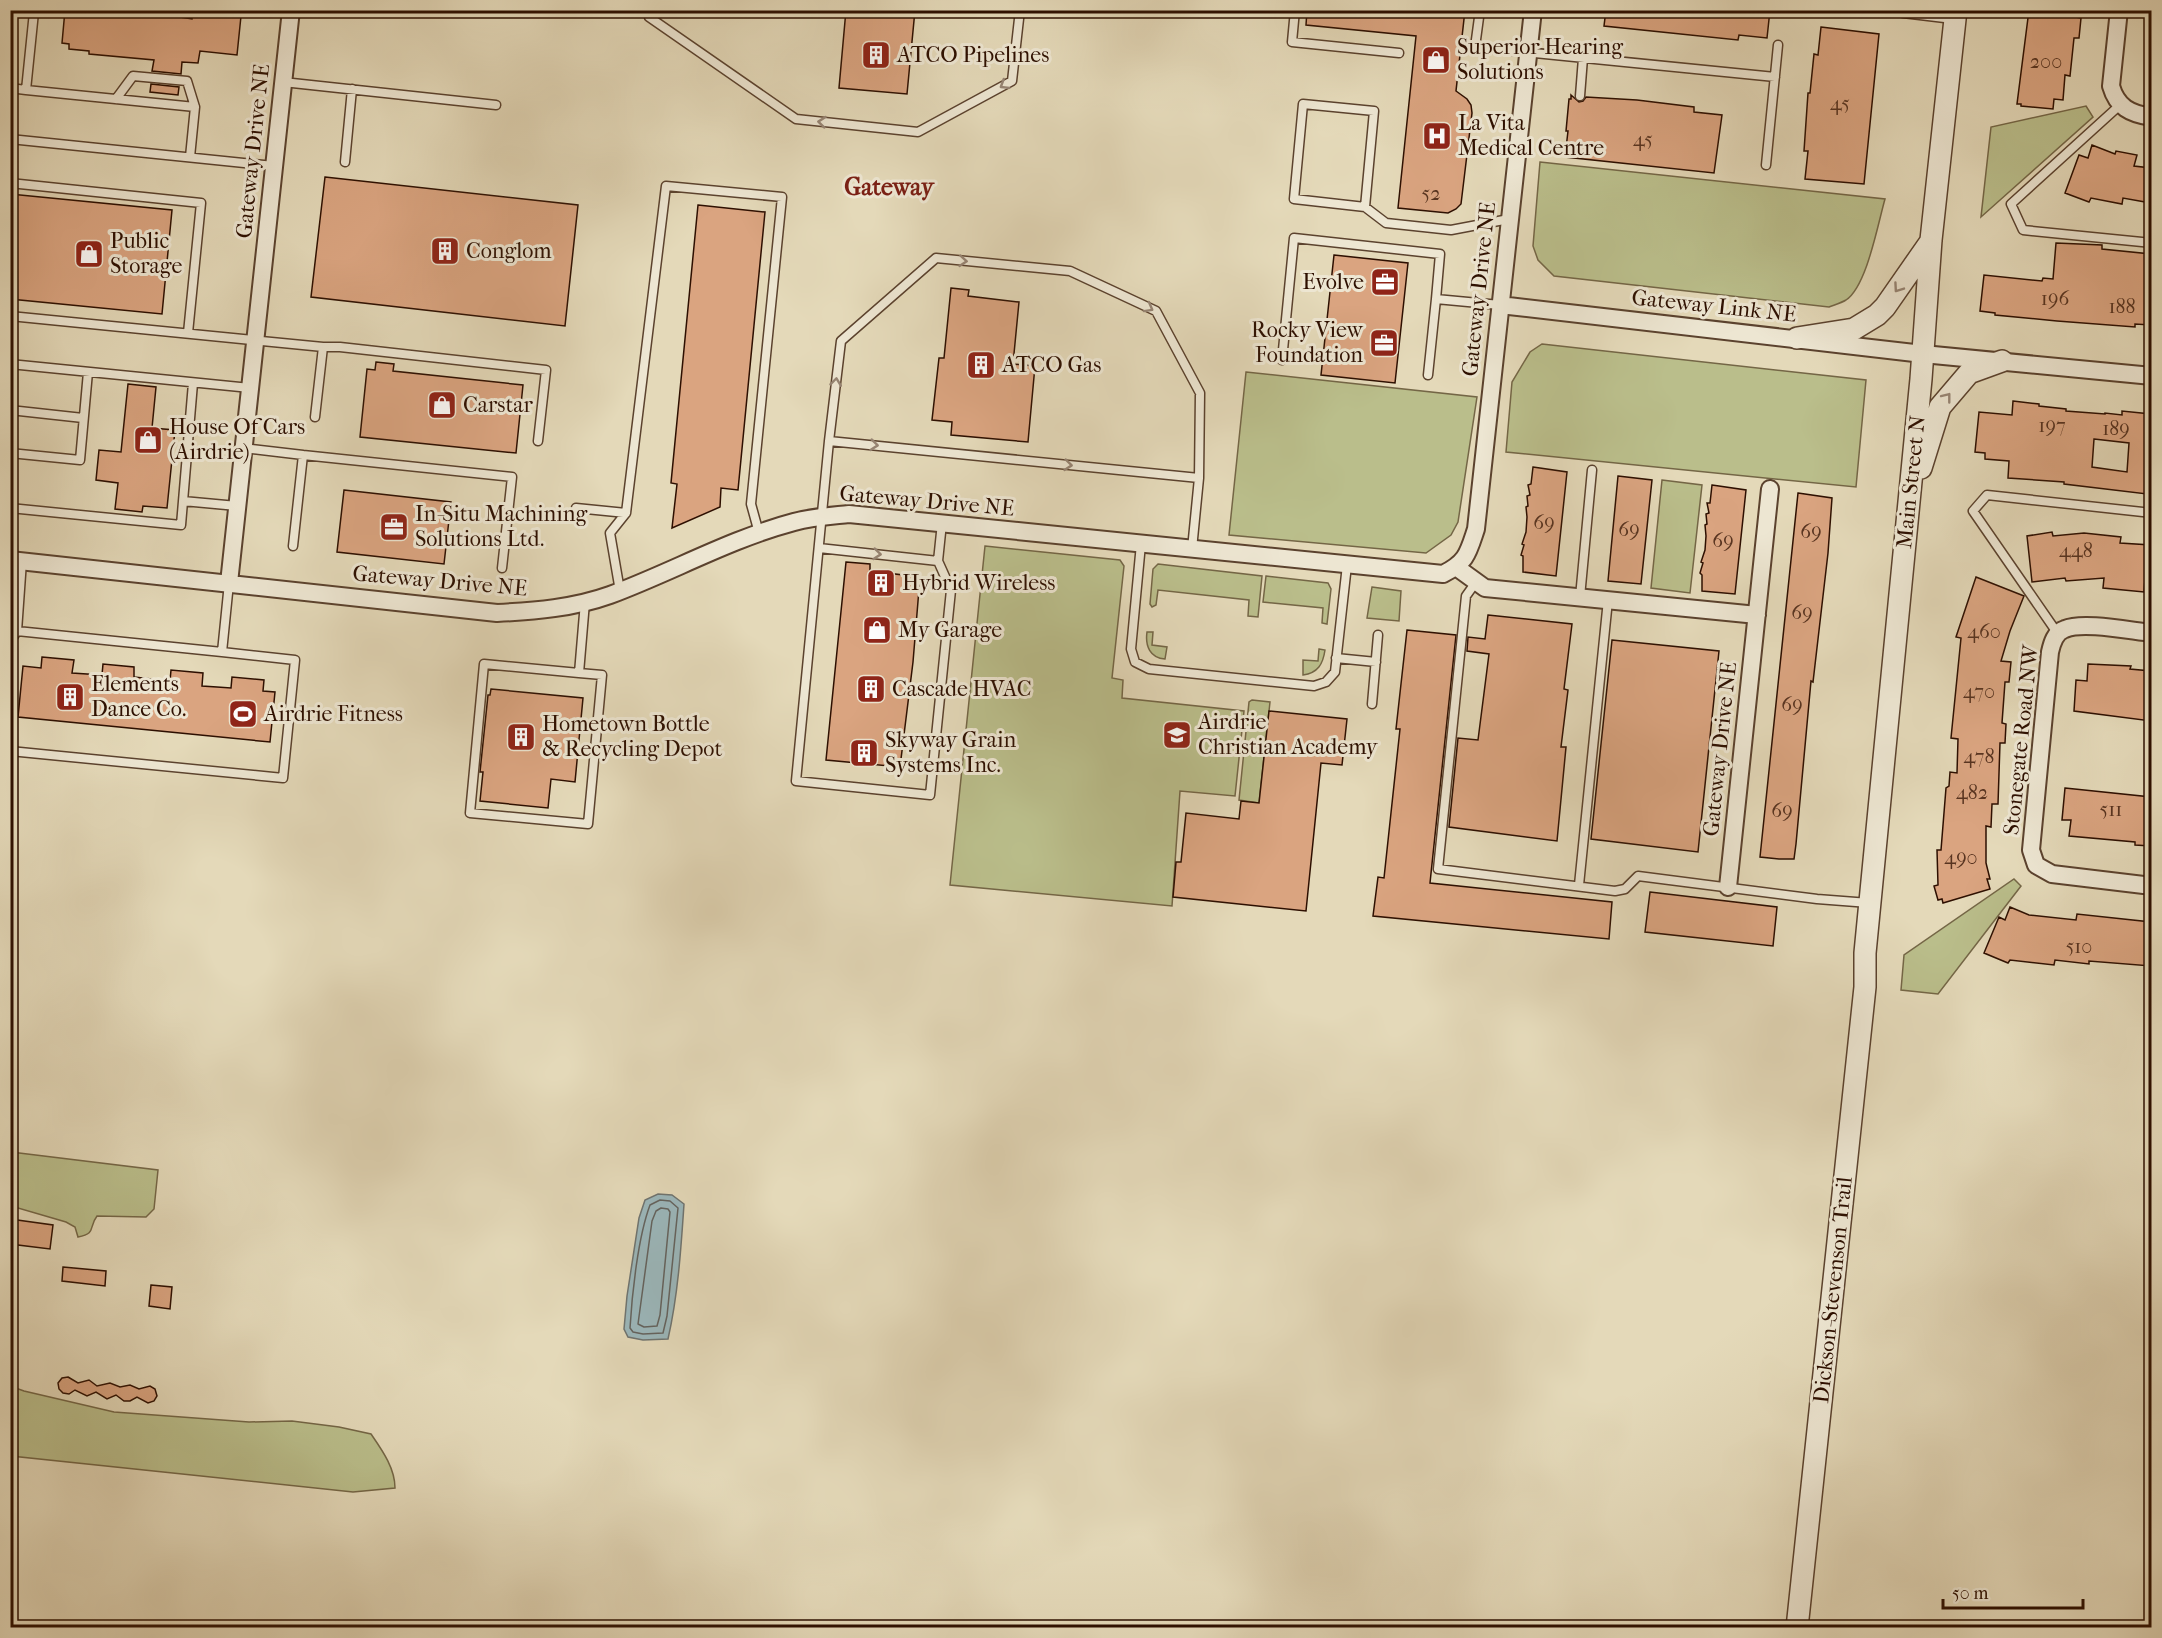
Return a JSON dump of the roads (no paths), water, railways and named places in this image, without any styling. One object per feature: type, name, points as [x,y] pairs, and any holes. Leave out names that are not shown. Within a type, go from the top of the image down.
[{"type":"street","name":"Gateway Drive NE","points":[[229,583],[291,10]]},
{"type":"street","name":"Gateway Drive NE","points":[[16,561],[497,613],[534,612],[585,602],[620,591],[759,533],[794,522],[849,514],[1443,574],[1466,558],[1476,529],[1533,10]]},
{"type":"street","points":[[2119,10],[2111,86],[2114,98],[2120,105],[2137,115],[2151,117]]},
{"type":"street","name":"Main Street N","points":[[1864,953],[1923,354],[1931,240],[1955,15]]},
{"type":"street","points":[[1797,338],[1854,329],[1877,315],[1885,307],[1931,240]]},
{"type":"street","name":"Gateway Link NE","points":[[1500,305],[1923,354],[2151,376]]},
{"type":"street","points":[[1908,512],[1940,407],[1969,373],[2002,361]]},
{"type":"street","name":"Gateway Drive NE","points":[[1728,887],[1770,489]]},
{"type":"street","points":[[1456,567],[1485,588],[1757,615]]},
{"type":"street","name":"Stonegate Road NW","points":[[2151,633],[2076,626],[2063,629],[2054,639],[2050,652],[2031,850],[2036,865],[2052,874],[2151,886]]},
{"type":"street","name":"Dickson-Stevenson Trail","points":[[1797,1628],[1865,987],[1864,953]]},
{"type":"lane","points":[[24,10],[34,12],[26,90]]},
{"type":"lane","points":[[650,10],[649,17],[796,119],[918,132],[1012,81],[1020,10]]},
{"type":"lane","points":[[1295,10],[1292,42],[1399,53]]},
{"type":"lane","points":[[1480,10],[1475,48],[1775,77]]},
{"type":"lane","points":[[1903,13],[1955,15]]},
{"type":"lane","points":[[1766,165],[1778,45]]},
{"type":"lane","points":[[1580,96],[1583,58]]},
{"type":"lane","points":[[116,99],[133,76],[187,81],[195,107],[190,158]]},
{"type":"lane","points":[[283,82],[496,105]]},
{"type":"lane","points":[[10,88],[195,107]]},
{"type":"lane","points":[[345,162],[352,89]]},
{"type":"lane","points":[[1365,207],[1374,111],[1303,104],[1294,200],[1365,207],[1386,223],[1451,230],[1509,219]]},
{"type":"lane","points":[[2120,105],[2011,204],[2023,230],[2151,243]]},
{"type":"lane","points":[[10,139],[274,166]]},
{"type":"lane","points":[[10,183],[201,203],[188,333]]},
{"type":"lane","points":[[620,591],[610,533],[626,513],[666,186],[782,197],[751,504],[759,533]]},
{"type":"lane","points":[[1282,360],[1294,238],[1440,254],[1428,375]]},
{"type":"lane","points":[[942,523],[939,561],[951,590],[930,795],[796,781],[841,341],[936,258],[1070,270],[1156,311],[1200,393],[1199,478],[1192,549]]},
{"type":"lane","points":[[1436,299],[1500,305]]},
{"type":"lane","points":[[10,315],[340,347],[546,370],[538,441]]},
{"type":"lane","points":[[315,417],[322,347]]},
{"type":"lane","points":[[10,364],[250,388]]},
{"type":"lane","points":[[10,453],[80,460],[88,372]]},
{"type":"lane","points":[[10,508],[181,525],[193,383]]},
{"type":"lane","points":[[10,410],[84,418]]},
{"type":"lane","points":[[829,441],[1199,478]]},
{"type":"lane","points":[[243,448],[512,477],[502,568]]},
{"type":"lane","points":[[293,546],[303,454]]},
{"type":"lane","points":[[1580,597],[1592,470]]},
{"type":"lane","points":[[2058,634],[1973,512],[1987,495],[2151,513]]},
{"type":"lane","points":[[183,501],[237,506]]},
{"type":"lane","points":[[576,508],[626,513]]},
{"type":"lane","points":[[1141,544],[1131,649],[1135,663],[1149,669],[1314,686],[1326,682],[1335,672],[1347,565]]},
{"type":"lane","points":[[819,548],[939,561]]},
{"type":"lane","points":[[10,642],[17,632],[16,561]]},
{"type":"lane","points":[[1476,582],[1466,596],[1438,868],[1615,891],[1625,889],[1638,876],[1817,899],[1869,903]]},
{"type":"lane","points":[[222,652],[229,583]]},
{"type":"lane","points":[[1579,885],[1608,600]]},
{"type":"lane","points":[[579,673],[585,602]]},
{"type":"lane","points":[[10,751],[283,778],[295,660],[17,632]]},
{"type":"lane","points":[[1372,704],[1378,635]]},
{"type":"lane","points":[[1336,658],[1376,662]]},
{"type":"lane","points":[[484,664],[579,673],[602,675],[588,824],[470,813],[484,664]]},
{"type":"water","points":[[658,1194],[672,1195],[684,1204],[679,1272],[668,1339],[643,1340],[628,1337],[624,1329],[627,1296],[639,1218],[645,1200]]},
{"type":"place","name":"ATCO Pipelines","points":[[876,55]]},
{"type":"place","name":"Superior Hearing Solutions","points":[[1436,60]]},
{"type":"place","name":"La Vita Medical Centre","points":[[1437,136]]},
{"type":"place","name":"Conglom","points":[[445,251]]},
{"type":"place","name":"Public Storage","points":[[89,254]]},
{"type":"place","name":"Evolve","points":[[1385,282]]},
{"type":"place","name":"Rocky View Foundation","points":[[1384,343]]},
{"type":"place","name":"ATCO Gas","points":[[981,365]]},
{"type":"place","name":"Carstar","points":[[442,405]]},
{"type":"place","name":"House Of Cars (Airdrie)","points":[[148,440]]},
{"type":"place","name":"In-Situ Machining Solutions Ltd.","points":[[394,527]]},
{"type":"place","name":"Hybrid Wireless","points":[[881,583]]},
{"type":"place","name":"My Garage","points":[[877,630]]},
{"type":"place","name":"Cascade HVAC","points":[[871,689]]},
{"type":"place","name":"Elements Dance Co.","points":[[70,697]]},
{"type":"place","name":"Airdrie Fitness","points":[[243,714]]},
{"type":"place","name":"Airdrie Christian Academy","points":[[1177,735]]},
{"type":"place","name":"Hometown Bottle & Recycling Depot","points":[[521,737]]},
{"type":"place","name":"Skyway Grain Systems Inc.","points":[[864,753]]},
{"type":"district","name":"Gateway","points":[[889,187]]}]
